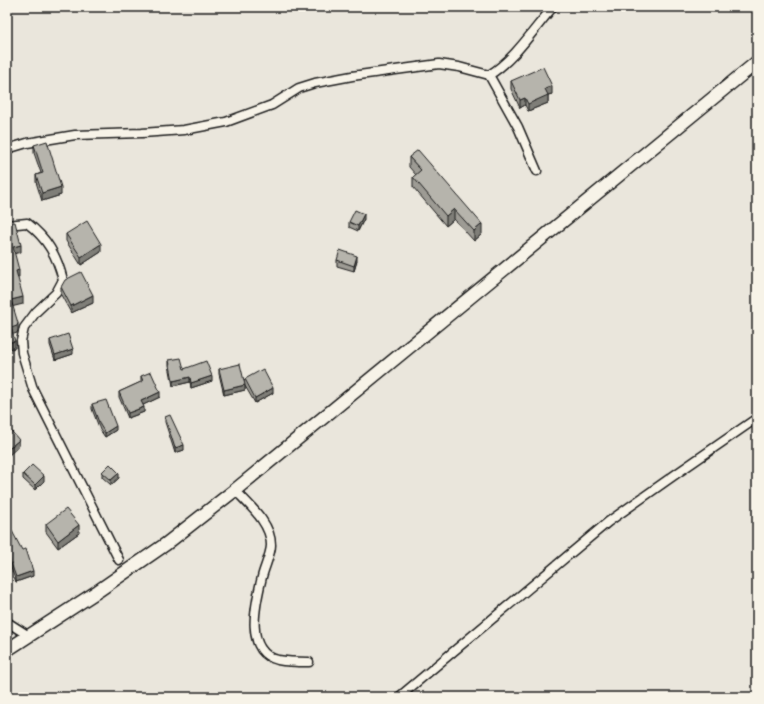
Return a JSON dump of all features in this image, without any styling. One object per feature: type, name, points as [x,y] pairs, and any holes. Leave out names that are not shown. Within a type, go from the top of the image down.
[{"type":"main road","points":[[7,650],[98,591],[166,544],[235,490],[757,62]]},
{"type":"street","points":[[489,75],[518,49],[553,7]]},
{"type":"street","points":[[7,149],[27,143],[75,135],[184,130],[226,122],[272,105],[299,88],[315,83],[352,76],[439,64],[459,67],[489,75],[518,127],[537,171]]},
{"type":"street","points":[[7,225],[27,223],[35,229],[54,253],[63,280],[56,293],[36,312],[24,328],[21,341],[22,353],[33,389],[119,560]]},
{"type":"street","points":[[399,697],[608,522],[757,418]]},
{"type":"street","points":[[235,490],[262,519],[268,531],[271,545],[262,577],[254,622],[255,637],[260,648],[269,656],[278,660],[309,662]]},
{"type":"street","points":[[7,622],[29,636]]},
{"type":"building","points":[[543,67],[552,86],[545,89],[548,95],[528,104],[525,98],[520,100],[511,81]]},
{"type":"building","points":[[47,141],[61,187],[42,193],[36,175],[43,173],[34,145]]},
{"type":"building","points":[[418,150],[482,224],[474,231],[454,209],[446,216],[413,177],[421,170],[409,157]]},
{"type":"building","points":[[355,210],[364,214],[358,226],[349,222]]},
{"type":"building","points":[[87,221],[101,244],[81,257],[66,234]]},
{"type":"building","points":[[15,222],[21,245],[13,247],[19,270],[16,271],[23,297],[11,300],[18,323],[17,326],[11,328],[15,341],[7,343],[7,224]]},
{"type":"building","points":[[340,250],[357,256],[354,266],[337,260]]},
{"type":"building","points":[[81,272],[93,295],[71,306],[61,287],[65,280]]},
{"type":"building","points":[[68,334],[73,349],[55,355],[50,340]]},
{"type":"building","points":[[181,358],[184,369],[206,361],[212,376],[191,383],[190,377],[173,381],[169,360]]},
{"type":"building","points":[[240,364],[245,385],[224,390],[219,369]]},
{"type":"building","points":[[263,369],[273,388],[255,398],[245,379]]},
{"type":"building","points":[[151,372],[160,392],[141,401],[144,407],[128,413],[119,392],[143,381],[141,376]]},
{"type":"building","points":[[106,400],[116,426],[105,433],[100,425],[92,404]]},
{"type":"building","points":[[170,415],[184,445],[175,448],[165,417]]},
{"type":"building","points":[[7,426],[19,440],[7,450]]},
{"type":"building","points":[[110,464],[119,473],[111,480],[102,472]]},
{"type":"building","points":[[32,465],[44,476],[35,485],[23,474]]},
{"type":"building","points":[[66,509],[79,525],[58,541],[46,524]]},
{"type":"building","points":[[12,531],[22,550],[26,549],[33,571],[16,577],[7,552],[7,534]]}]
